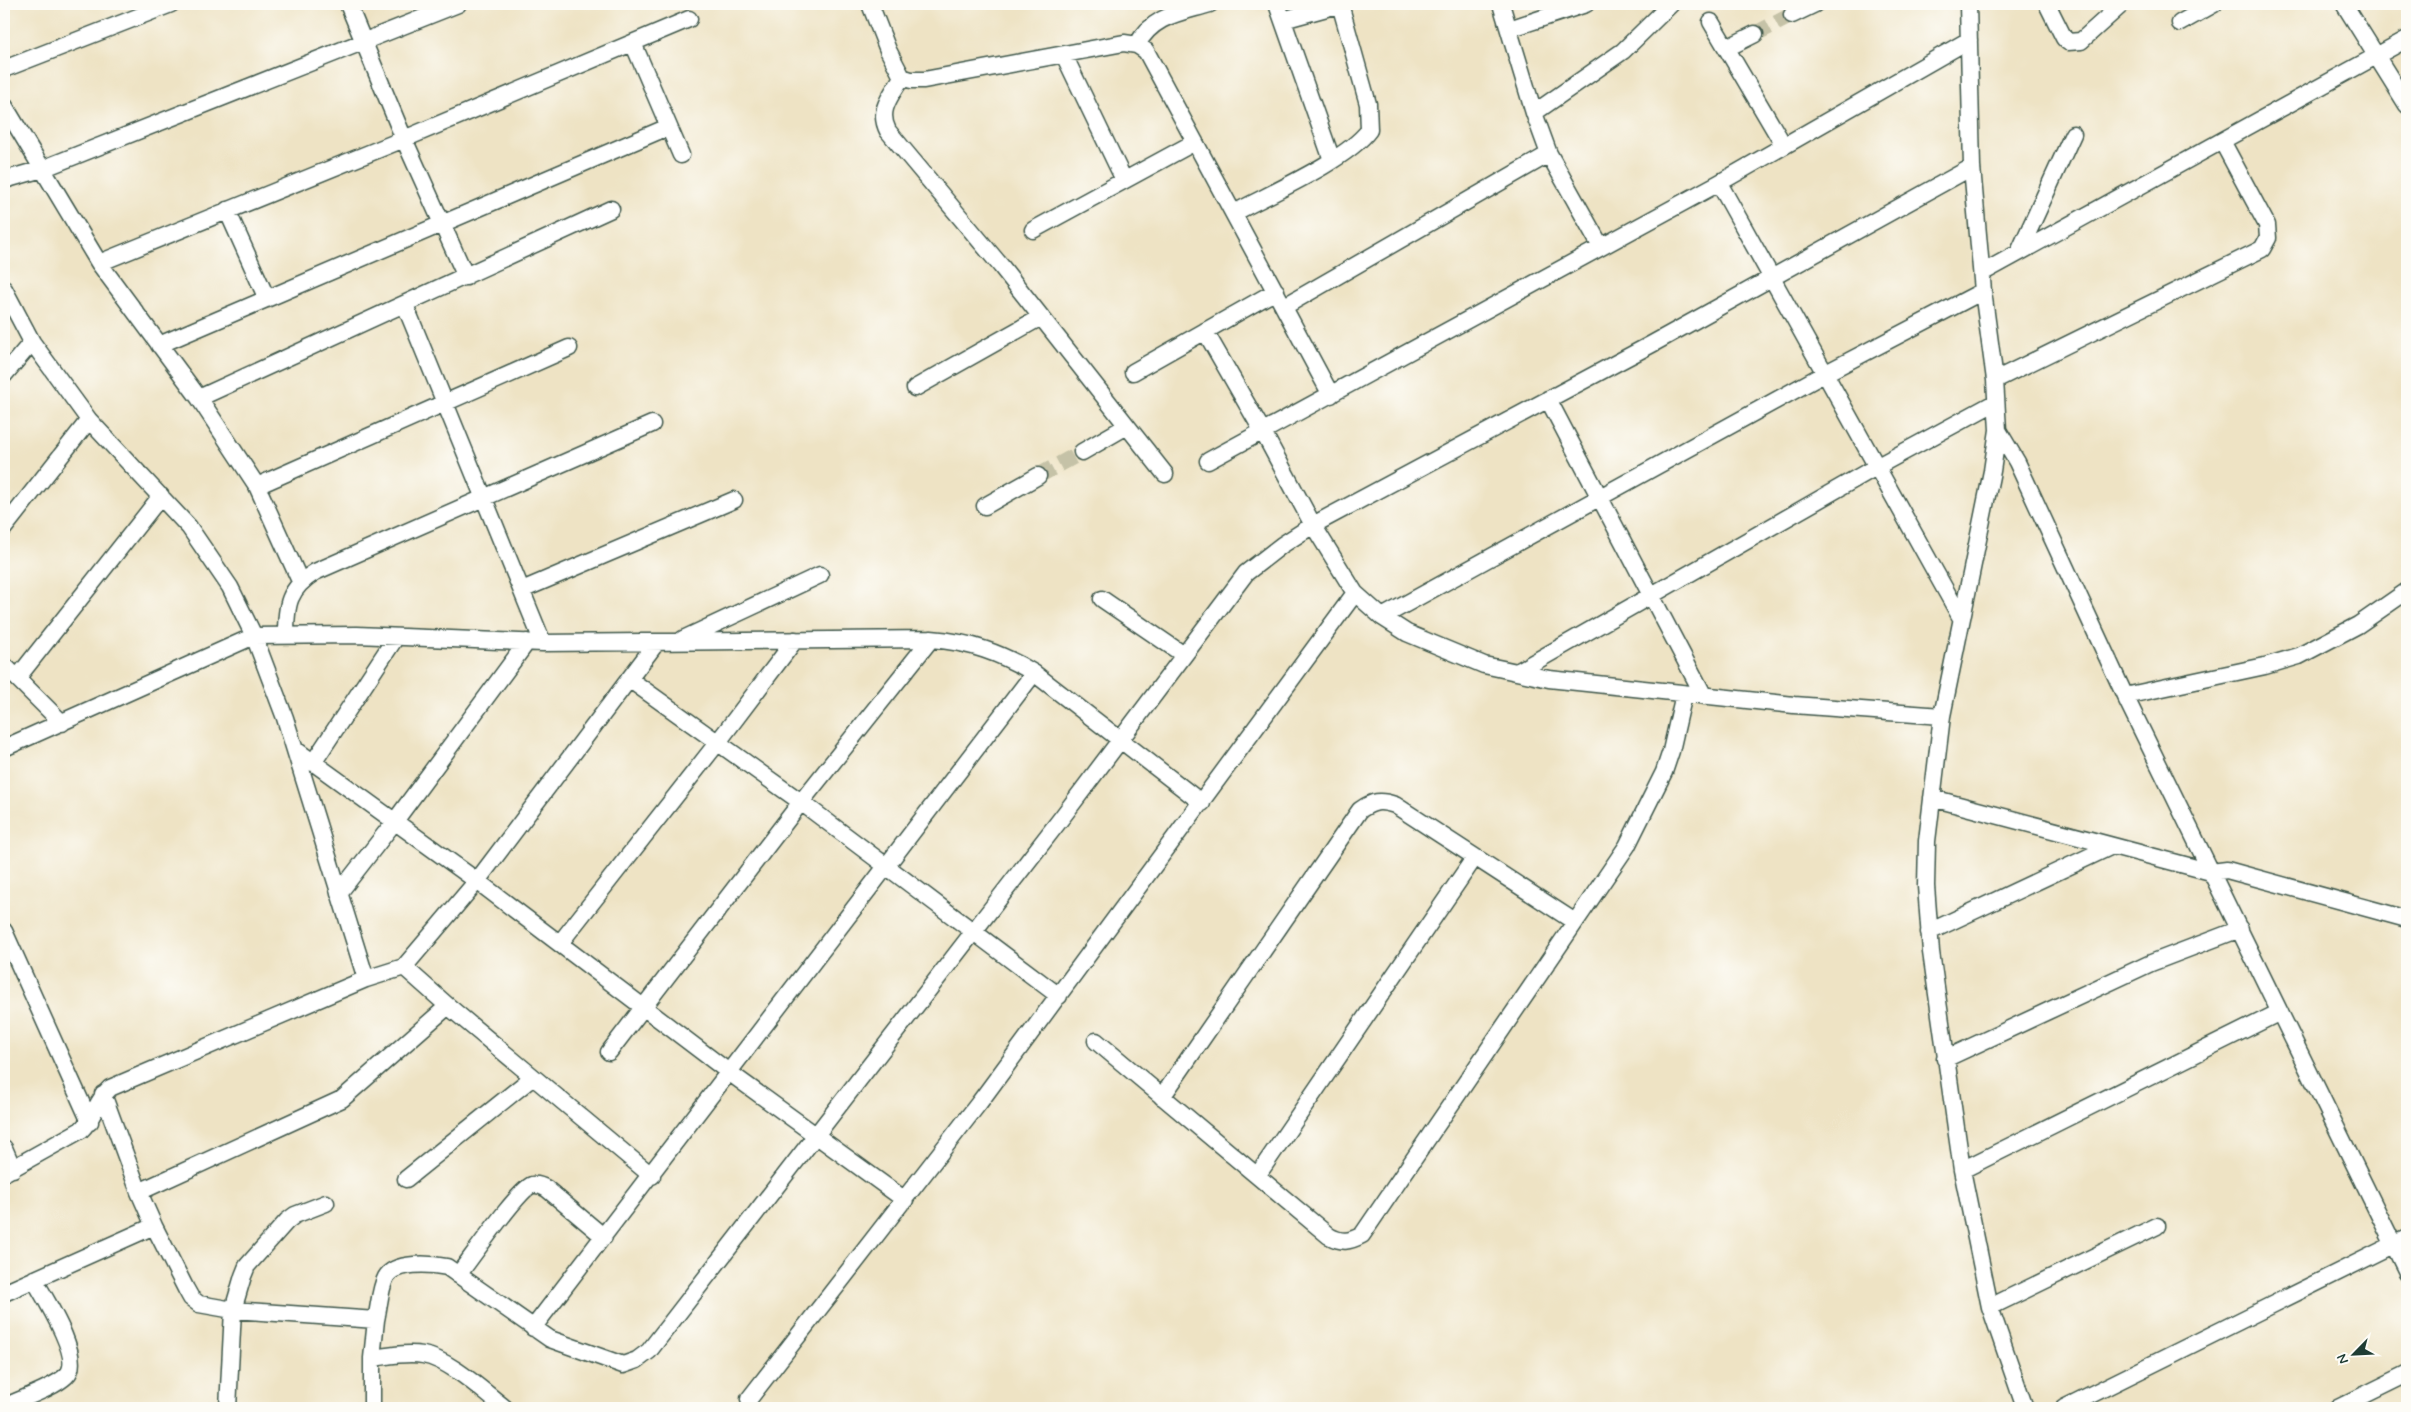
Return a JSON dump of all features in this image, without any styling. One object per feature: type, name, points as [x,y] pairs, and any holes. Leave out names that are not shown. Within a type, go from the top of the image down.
[{"type":"street","points":[[4,69],[139,10],[171,4]]},
{"type":"street","points":[[348,4],[404,139],[466,277]]},
{"type":"street","points":[[4,180],[42,169],[458,4]]},
{"type":"street","points":[[870,4],[888,50],[902,77],[912,80],[924,80],[1064,55],[1102,46],[1137,44],[1146,51],[1156,66],[1331,395]]},
{"type":"street","points":[[1137,44],[1144,31],[1155,23],[1210,4]]},
{"type":"street","points":[[1277,4],[1332,160]]},
{"type":"street","points":[[1234,214],[1332,160],[1362,140],[1369,130],[1370,118],[1340,4],[1283,20]]},
{"type":"street","points":[[1501,4],[1534,113],[1550,154],[1602,247]]},
{"type":"street","points":[[1509,28],[1586,4]]},
{"type":"street","points":[[1534,113],[1623,51],[1670,4]]},
{"type":"street","points":[[1792,15],[1815,4]]},
{"type":"street","points":[[1969,4],[1972,167],[1983,291],[1995,380],[1998,430],[1992,471],[1942,716],[1927,841],[1929,932],[1945,1059],[1962,1170],[1990,1307],[2025,1408]]},
{"type":"street","points":[[2047,4],[2064,38],[2068,42],[2074,43],[2080,41],[2122,4]]},
{"type":"street","points":[[2180,23],[2214,4]]},
{"type":"street","points":[[2344,4],[2407,105]]},
{"type":"street","points":[[99,263],[404,139],[689,19]]},
{"type":"street","points":[[1711,22],[1784,146]]},
{"type":"street","points":[[1727,48],[1755,34]]},
{"type":"street","points":[[1982,273],[2407,39]]},
{"type":"street","points":[[1208,461],[1719,183],[1969,40]]},
{"type":"street","points":[[632,43],[680,155]]},
{"type":"street","points":[[1064,55],[1124,180]]},
{"type":"street","points":[[902,77],[883,111],[883,121],[888,131],[1041,317],[1165,474]]},
{"type":"street","points":[[4,106],[99,263],[199,398],[257,486],[300,581]]},
{"type":"street","points":[[159,345],[668,127]]},
{"type":"street","points":[[2019,252],[2073,134]]},
{"type":"street","points":[[1995,380],[2262,249],[2268,238],[2267,225],[2222,141]]},
{"type":"street","points":[[1033,230],[1195,142]]},
{"type":"street","points":[[1285,306],[1550,154]]},
{"type":"street","points":[[372,1408],[372,1358],[376,1320],[385,1278],[390,1271],[404,1267],[437,1265],[447,1267],[550,1339],[623,1365],[637,1360],[648,1351],[816,1136],[1246,573],[1282,545],[1313,525],[1972,167]]},
{"type":"street","points":[[1719,183],[1961,618]]},
{"type":"street","points":[[199,398],[612,209]]},
{"type":"street","points":[[227,210],[267,299]]},
{"type":"street","points":[[4,290],[32,342],[90,420],[161,496],[209,554],[230,587],[254,636],[296,750],[366,979]]},
{"type":"street","points":[[1133,372],[1276,291]]},
{"type":"street","points":[[1382,617],[1824,374],[1983,291]]},
{"type":"street","points":[[405,305],[522,590],[535,643]]},
{"type":"street","points":[[915,388],[1041,317]]},
{"type":"street","points":[[1205,332],[1263,432],[1313,525],[1356,593],[1382,617],[1407,633],[1484,665],[1549,679],[1704,696],[1942,716]]},
{"type":"street","points":[[4,375],[32,342]]},
{"type":"street","points":[[257,486],[569,348]]},
{"type":"street","points":[[1548,399],[1704,696]]},
{"type":"street","points":[[1517,672],[1876,466],[1996,402]]},
{"type":"street","points":[[4,528],[90,420]]},
{"type":"street","points":[[286,635],[286,613],[291,595],[300,581],[315,572],[652,424]]},
{"type":"street","points":[[1082,452],[1127,426]]},
{"type":"street","points":[[1998,430],[2018,462],[2125,696],[2280,1012],[2400,1241],[2407,1272]]},
{"type":"street","points":[[985,506],[1038,476]]},
{"type":"street","points":[[18,678],[161,496]]},
{"type":"street","points":[[522,590],[734,500]]},
{"type":"street","points":[[678,641],[820,575]]},
{"type":"street","points":[[2125,696],[2264,666],[2299,656],[2358,625],[2407,591]]},
{"type":"street","points":[[749,1399],[905,1200],[1059,996],[1356,593]]},
{"type":"street","points":[[1102,599],[1184,654]]},
{"type":"street","points":[[4,748],[254,636],[396,637],[535,643],[931,639],[956,641],[983,648],[1007,657],[1034,673],[1202,803]]},
{"type":"street","points":[[313,763],[396,637]]},
{"type":"street","points":[[609,1052],[801,802],[931,639]]},
{"type":"street","points":[[560,943],[718,742],[795,640]]},
{"type":"street","points":[[4,1148],[8,1171],[81,1130],[90,1122],[103,1094],[110,1088],[366,979],[404,967],[477,881],[657,642]]},
{"type":"street","points":[[340,893],[535,643]]},
{"type":"street","points":[[4,665],[62,723]]},
{"type":"street","points":[[533,1328],[652,1176],[1034,673]]},
{"type":"street","points":[[629,679],[801,802],[1059,996]]},
{"type":"street","points":[[1096,1041],[1329,1236],[1339,1242],[1351,1241],[1362,1235],[1627,846],[1656,791],[1671,751],[1684,694]]},
{"type":"street","points":[[296,750],[477,881],[730,1073],[905,1200]]},
{"type":"street","points":[[1932,798],[2211,872],[2227,870],[2407,919]]},
{"type":"street","points":[[1162,1097],[1360,810],[1372,802],[1384,801],[1395,805],[1575,922]]},
{"type":"street","points":[[1929,932],[2112,846]]},
{"type":"street","points":[[1257,1176],[1475,857]]},
{"type":"street","points":[[1945,1059],[2151,963],[2240,929]]},
{"type":"street","points":[[4,931],[90,1122]]},
{"type":"street","points":[[404,967],[652,1176]]},
{"type":"street","points":[[139,1192],[350,1094],[448,1006]]},
{"type":"street","points":[[1962,1170],[2280,1012]]},
{"type":"street","points":[[406,1179],[533,1077]]},
{"type":"street","points":[[103,1094],[139,1192],[154,1226],[191,1298],[199,1304],[233,1310],[376,1320]]},
{"type":"street","points":[[458,1275],[519,1196],[532,1186],[539,1185],[547,1189],[604,1237]]},
{"type":"street","points":[[228,1408],[233,1310],[247,1266],[287,1221],[295,1215],[326,1203]]},
{"type":"street","points":[[4,1293],[154,1226]]},
{"type":"street","points":[[1990,1307],[2157,1226]]},
{"type":"street","points":[[2064,1408],[2400,1241]]},
{"type":"street","points":[[4,1407],[56,1383],[67,1376],[72,1367],[71,1356],[62,1332],[34,1279]]},
{"type":"street","points":[[372,1358],[406,1354],[426,1355],[446,1364],[505,1408]]},
{"type":"street","points":[[2338,1408],[2407,1374]]},
{"type":"tunnel","points":[[1755,34],[1792,15]]},
{"type":"tunnel","points":[[1038,476],[1082,452]]}]
